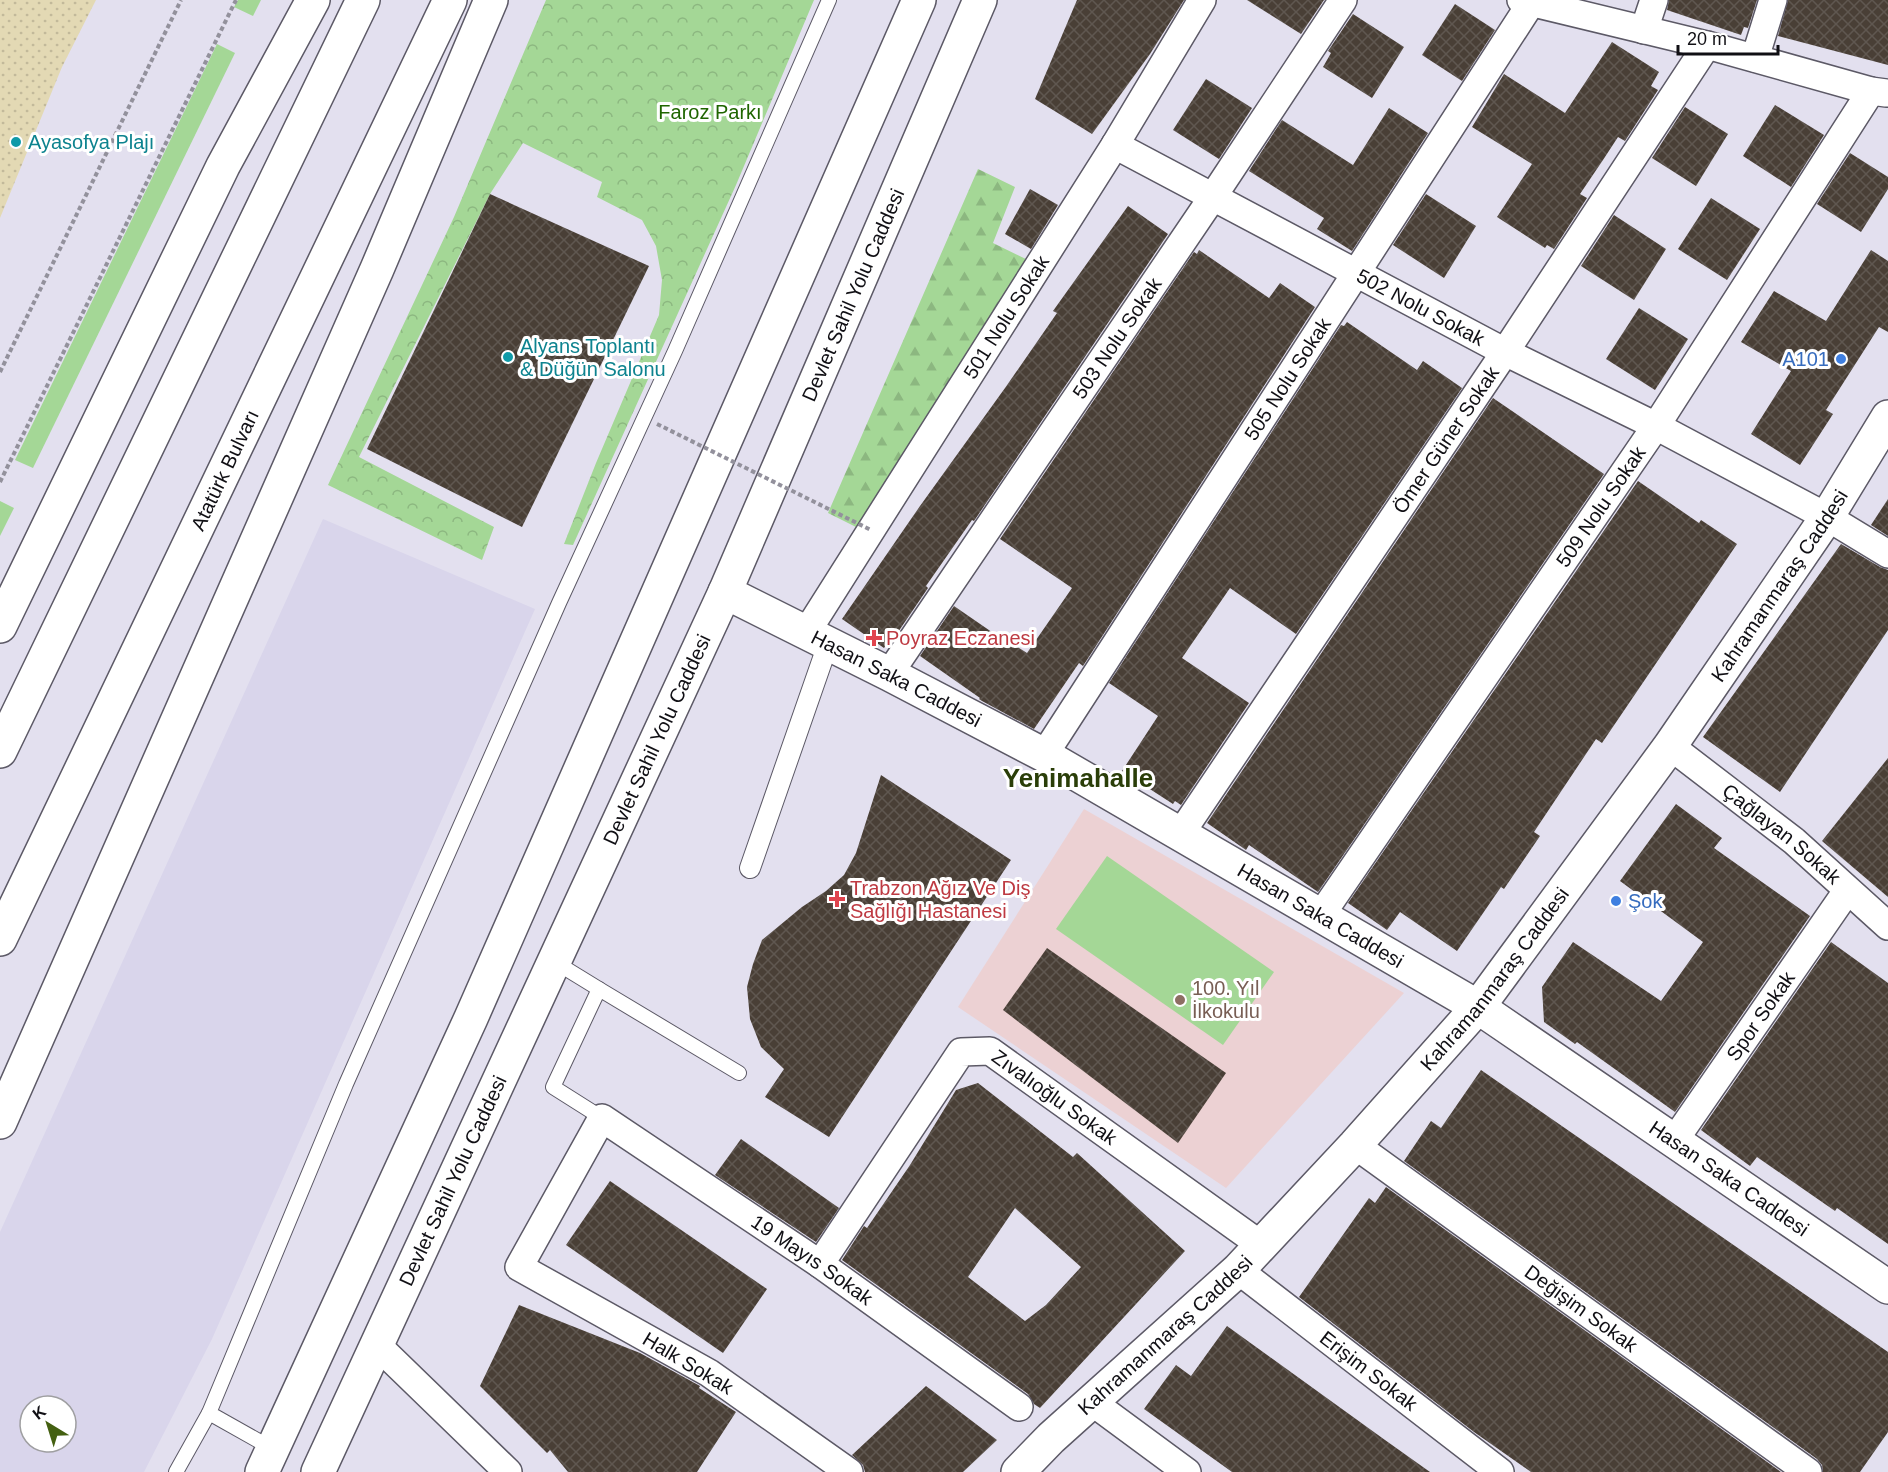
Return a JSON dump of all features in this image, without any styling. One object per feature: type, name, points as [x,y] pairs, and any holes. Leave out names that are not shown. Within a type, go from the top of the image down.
[{"type":"main road","points":[[0,626],[223,166],[313,0]]},
{"type":"main road","points":[[0,751],[363,0]]},
{"type":"main road","name":"Atatürk Bulvarı","points":[[0,939],[450,0]]},
{"type":"main road","points":[[0,1122],[377,269],[491,0]]},
{"type":"main road","points":[[267,1461],[471,1018],[920,0]]},
{"type":"main road","name":"Devlet Sahil Yolu Caddesi","points":[[318,1472],[725,592],[980,0]]},
{"type":"main road","name":"Kahramanmaraş Caddesi","points":[[1018,1472],[1051,1438],[1238,1270],[1355,1145],[1478,1007],[1670,746],[1827,517],[1888,417]]},
{"type":"main road","name":"Hasan Saka Caddesi","points":[[725,592],[890,674],[1044,755],[1478,1007],[1888,1287]]},
{"type":"street","name":"501 Nolu Sokak","points":[[817,638],[872,530],[1114,145],[1202,0]]},
{"type":"street","name":"503 Nolu Sokak","points":[[890,674],[1343,0]]},
{"type":"street","points":[[1644,30],[1654,0]]},
{"type":"street","points":[[1755,58],[1773,0]]},
{"type":"street","points":[[1526,2],[1707,45],[1880,92]]},
{"type":"street","name":"505 Nolu Sokak","points":[[1044,755],[1526,2]]},
{"type":"street","name":"Ömer Güner Sokak","points":[[1181,833],[1505,352],[1707,45]]},
{"type":"street","name":"509 Nolu Sokak","points":[[1321,915],[1656,426],[1880,92]]},
{"type":"street","name":"502 Nolu Sokak","points":[[1114,145],[1505,352],[1656,426],[1827,517],[1888,554]]},
{"type":"street","points":[[750,867],[817,638]]},
{"type":"street","name":"Çağlayan Sokak","points":[[1670,746],[1794,841],[1888,926]]},
{"type":"street","name":"Spor Sokak","points":[[1674,1141],[1847,891]]},
{"type":"street","name":"Zıvalıoğlu Sokak","points":[[820,1264],[961,1052],[990,1051],[1261,1245]]},
{"type":"street","name":"19 Mayıs Sokak","points":[[602,1118],[820,1264],[1019,1407]]},
{"type":"street","name":"Halk Sokak","points":[[602,1118],[519,1267],[709,1372],[849,1472]]},
{"type":"street","name":"Değişim Sokak","points":[[1355,1145],[1808,1472]]},
{"type":"street","name":"Erişim Sokak","points":[[1238,1270],[1500,1472]]},
{"type":"street","points":[[377,1345],[508,1472]]},
{"type":"street","points":[[1092,1402],[1187,1472]]},
{"type":"lane","points":[[176,1472],[209,1413],[350,1073],[559,603],[675,351],[829,0]]},
{"type":"lane","points":[[555,962],[739,1073]]},
{"type":"lane","points":[[599,989],[553,1087],[602,1118]]},
{"type":"lane","points":[[209,1413],[267,1461]]},
{"type":"path","points":[[0,372],[181,0]]},
{"type":"path","points":[[0,482],[236,0]]},
{"type":"path","points":[[657,424],[872,530]]},
{"type":"shaded area","points":[[323,519],[535,609],[212,1339],[144,1472],[0,1472],[0,1232]]},
{"type":"shaded area","name":"100. Yıl İlkokulu","points":[[1084,809],[1404,993],[1226,1188],[958,1007]]},
{"type":"green space","points":[[238,0],[261,0],[253,16],[234,7]]},
{"type":"green space","name":"Faroz Parkı","points":[[546,0],[814,0],[736,185],[573,545],[564,544],[659,315],[662,280],[656,246],[642,220],[597,197],[602,182],[523,143],[490,194],[359,457],[494,527],[482,560],[328,485],[454,217]]},
{"type":"green space","points":[[217,44],[235,53],[33,468],[15,460]]},
{"type":"green space","points":[[978,169],[1015,187],[993,243],[1028,260],[856,527],[828,513]]},
{"type":"green space","points":[[0,501],[14,508],[0,536]]},
{"type":"green space","points":[[1107,856],[1274,972],[1223,1045],[1056,929]]},
{"type":"sand","name":"Ayasofya Plajı","points":[[0,0],[96,0],[62,67],[0,218]]},
{"type":"building","points":[[1077,0],[1184,0],[1150,54],[1092,134],[1035,99]]},
{"type":"building","points":[[1247,0],[1324,0],[1301,34]]},
{"type":"building","points":[[1669,0],[1757,0],[1748,28],[1744,27],[1741,35],[1667,10]]},
{"type":"building","points":[[1788,0],[1888,0],[1888,65],[1778,36]]},
{"type":"building","points":[[1455,4],[1495,30],[1462,81],[1422,55]]},
{"type":"building","points":[[1353,14],[1404,47],[1372,98],[1323,67],[1331,53],[1328,51]]},
{"type":"building","points":[[1612,42],[1659,72],[1651,86],[1658,90],[1625,141],[1618,137],[1580,194],[1587,198],[1554,249],[1547,245],[1545,248],[1497,217],[1532,164],[1472,127],[1504,74],[1565,113]]},
{"type":"building","points":[[1206,79],[1252,108],[1219,159],[1173,130]]},
{"type":"building","points":[[1775,105],[1824,135],[1791,187],[1743,156]]},
{"type":"building","points":[[1685,107],[1728,134],[1696,186],[1652,158]]},
{"type":"building","points":[[1389,108],[1428,133],[1352,251],[1317,229],[1324,218],[1249,171],[1282,120],[1353,165]]},
{"type":"building","points":[[1850,153],[1888,177],[1888,189],[1861,232],[1817,204]]},
{"type":"building","points":[[1030,189],[1058,205],[1031,249],[1005,234]]},
{"type":"building","name":"Alyans Toplantı & Düğün Salonu","points":[[490,194],[649,266],[522,527],[367,449]]},
{"type":"building","points":[[1426,194],[1476,226],[1444,278],[1393,245]]},
{"type":"building","points":[[1711,198],[1760,229],[1727,280],[1678,249]]},
{"type":"building","points":[[1128,206],[1168,234],[974,521],[972,520],[926,586],[928,588],[894,638],[892,637],[884,648],[842,619],[1057,313],[1053,311]]},
{"type":"building","points":[[1614,215],[1666,249],[1634,300],[1581,266]]},
{"type":"building","points":[[1199,250],[1269,298],[1280,283],[1315,307],[1083,666],[1079,663],[1034,729],[982,701],[920,656],[954,606],[1015,648],[1016,646],[1027,653],[1072,588],[1000,539],[1194,252],[1197,254]]},
{"type":"building","points":[[1871,250],[1888,261],[1888,332],[1879,327],[1826,410],[1833,414],[1800,465],[1751,434],[1791,371],[1741,342],[1774,291],[1826,321]]},
{"type":"building","points":[[1639,308],[1688,339],[1655,390],[1606,359]]},
{"type":"building","points":[[1347,322],[1417,370],[1423,361],[1462,388],[1296,634],[1230,588],[1182,658],[1249,703],[1181,805],[1175,801],[1173,804],[1122,771],[1158,716],[1109,683],[1341,325],[1344,326]]},
{"type":"building","points":[[1493,398],[1604,474],[1318,892],[1249,845],[1246,850],[1207,823]]},
{"type":"building","points":[[1638,481],[1699,523],[1701,520],[1737,544],[1602,743],[1596,739],[1534,832],[1540,836],[1504,889],[1501,887],[1457,951],[1400,912],[1387,930],[1348,903]]},
{"type":"building","points":[[1888,499],[1888,536],[1871,525]]},
{"type":"building","points":[[1841,544],[1888,570],[1888,630],[1780,792],[1703,737]]},
{"type":"building","points":[[1888,758],[1888,897],[1822,841]]},
{"type":"building","points":[[881,775],[1011,860],[829,1137],[765,1097],[784,1069],[761,1047],[750,1019],[747,987],[762,940],[844,875],[856,853]]},
{"type":"building","points":[[1676,804],[1722,838],[1714,848],[1810,916],[1675,1112],[1577,1042],[1575,1044],[1544,1022],[1542,987],[1573,942],[1661,1001],[1703,942],[1620,881]]},
{"type":"building","points":[[1831,942],[1888,983],[1888,1244],[1837,1208],[1835,1211],[1757,1157],[1750,1166],[1701,1130]]},
{"type":"building","points":[[1047,948],[1226,1073],[1178,1143],[1003,1010]]},
{"type":"building","points":[[1481,1070],[1888,1352],[1888,1432],[1860,1472],[1823,1472],[1822,1465],[1817,1459],[1404,1161],[1431,1121],[1441,1128]]},
{"type":"building","points":[[978,1083],[1073,1157],[1077,1153],[1185,1251],[1040,1408],[1034,1404],[1028,1394],[842,1260],[864,1226],[867,1228],[910,1165],[956,1090]],"holes":[[[1015,1208],[1081,1267],[1046,1305],[1025,1321],[968,1277]]]},
{"type":"building","points":[[741,1139],[839,1208],[816,1242],[715,1175]]},
{"type":"building","points":[[610,1181],[767,1289],[723,1353],[566,1245]]},
{"type":"building","points":[[1386,1187],[1781,1472],[1531,1472],[1474,1432],[1299,1297],[1369,1198],[1375,1203]]},
{"type":"building","points":[[519,1305],[640,1353],[700,1386],[699,1388],[736,1412],[697,1472],[568,1472],[550,1450],[547,1453],[480,1386]]},
{"type":"building","points":[[1227,1326],[1430,1472],[1232,1472],[1144,1409],[1176,1365],[1191,1376]]},
{"type":"building","points":[[926,1386],[997,1440],[963,1472],[865,1472],[863,1465],[852,1455]]},
{"type":"place","name":"Ayasofya Plajı","points":[[16,142]]},
{"type":"place","name":"Alyans Toplantı & Düğün Salonu","points":[[508,357]]},
{"type":"place","name":"A101","points":[[1841,359]]},
{"type":"place","name":"Poyraz Eczanesi","points":[[874,638]]},
{"type":"place","name":"Trabzon Ağız Ve Diş Sağlığı Hastanesi","points":[[837,899]]},
{"type":"place","name":"Şok","points":[[1616,901]]},
{"type":"place","name":"100. Yıl İlkokulu","points":[[1180,1000]]},
{"type":"district","name":"Yenimahalle","points":[[1078,778]]}]
